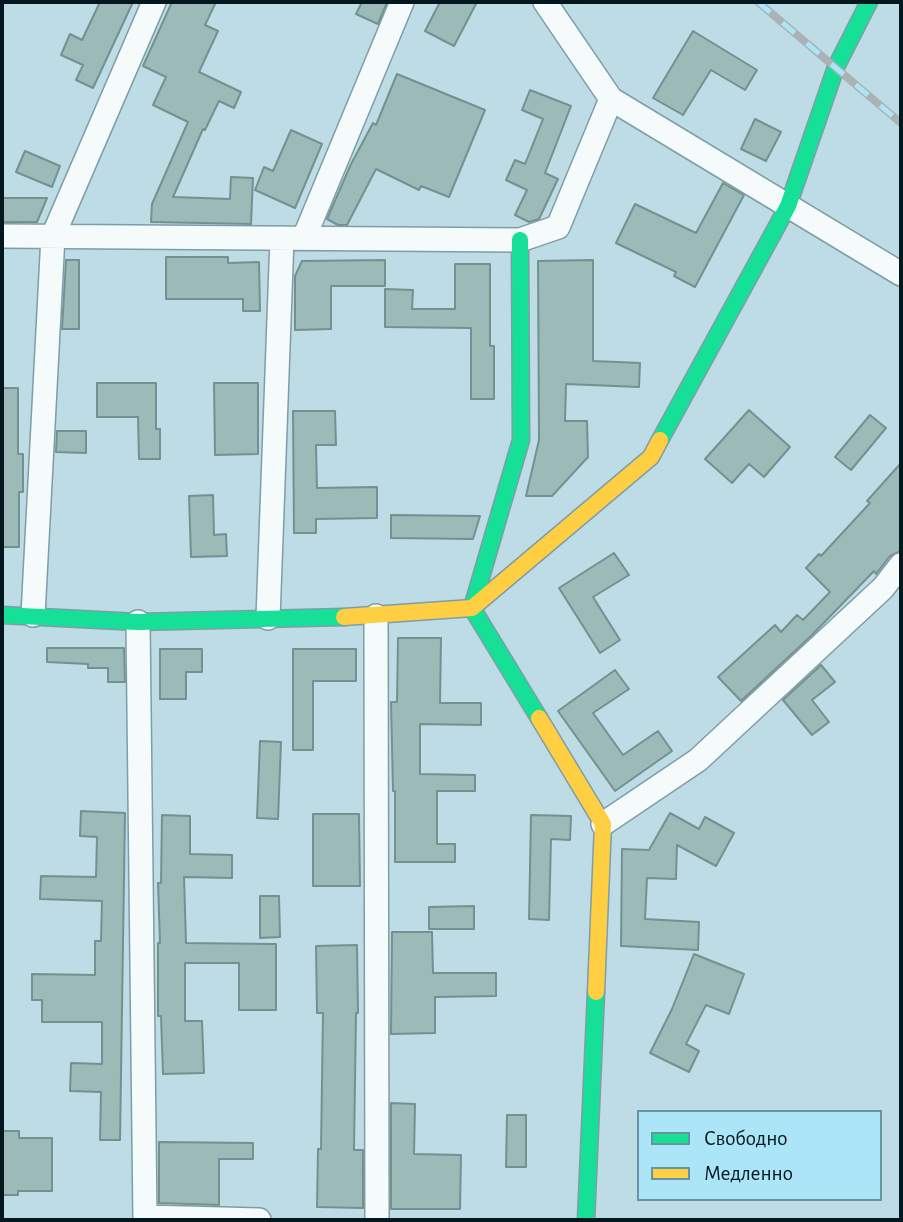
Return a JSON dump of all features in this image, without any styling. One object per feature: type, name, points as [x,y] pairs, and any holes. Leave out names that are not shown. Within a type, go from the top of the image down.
[{"type":"street","points":[[33,615],[53,236],[154,2]]},
{"type":"street","points":[[268,618],[293,238],[402,2]]},
{"type":"street","points":[[545,2],[611,99],[901,274]]},
{"type":"street","points":[[2,615],[138,622],[376,616],[472,608],[651,457],[788,206],[836,67],[869,2]]},
{"type":"street","points":[[2,236],[520,240],[558,227],[611,99]]},
{"type":"street","points":[[520,240],[521,440],[472,608],[603,824],[586,1220]]},
{"type":"street","points":[[603,824],[698,760],[883,588],[901,565]]},
{"type":"street","points":[[376,616],[377,1220]]},
{"type":"street","points":[[138,622],[145,1219],[259,1220]]},
{"type":"building","points":[[100,2],[133,2],[93,88],[76,80],[83,65],[61,55],[70,34],[82,40]]},
{"type":"building","points":[[172,2],[216,2],[205,25],[218,31],[199,72],[241,92],[234,108],[219,101],[205,130],[203,129],[173,197],[230,199],[231,177],[253,178],[251,224],[151,222],[152,204],[188,122],[153,105],[166,77],[143,66]]},
{"type":"building","points":[[362,2],[387,2],[378,24],[356,14]]},
{"type":"building","points":[[440,2],[477,2],[454,46],[425,31]]},
{"type":"building","points":[[693,31],[757,70],[745,90],[711,70],[683,115],[653,98]]},
{"type":"building","points":[[397,74],[485,110],[449,197],[421,186],[419,190],[376,169],[347,225],[338,225],[327,219],[351,164],[373,123],[376,125]]},
{"type":"building","points":[[530,90],[571,106],[545,173],[558,179],[539,219],[529,222],[515,215],[527,190],[506,180],[515,160],[525,164],[543,119],[522,110]]},
{"type":"building","points":[[755,119],[781,132],[766,161],[741,149]]},
{"type":"building","points":[[291,130],[322,144],[295,208],[255,190],[264,167],[273,171]]},
{"type":"building","points":[[25,151],[60,166],[52,187],[16,172]]},
{"type":"building","points":[[723,183],[744,195],[695,287],[674,276],[676,272],[616,243],[635,204],[696,233]]},
{"type":"building","points":[[2,198],[47,198],[37,222],[2,222]]},
{"type":"building","points":[[166,257],[228,257],[228,263],[259,262],[260,311],[243,311],[243,299],[166,299]]},
{"type":"building","points":[[66,260],[79,260],[79,329],[62,329]]},
{"type":"building","points":[[385,260],[385,286],[331,286],[331,329],[295,330],[295,276],[302,261]]},
{"type":"building","points":[[593,260],[593,361],[640,363],[639,387],[566,384],[565,421],[587,421],[588,457],[552,496],[526,496],[539,440],[538,261]]},
{"type":"building","points":[[455,264],[490,264],[490,346],[494,346],[494,399],[471,399],[471,328],[385,327],[385,289],[413,290],[412,309],[455,309]]},
{"type":"building","points":[[97,383],[156,383],[156,429],[160,429],[160,459],[139,459],[138,417],[97,417]]},
{"type":"building","points":[[214,383],[258,383],[258,454],[215,455]]},
{"type":"building","points":[[2,388],[18,388],[18,454],[23,454],[23,492],[19,492],[19,547],[2,547]]},
{"type":"building","points":[[749,410],[790,447],[764,477],[749,464],[732,483],[705,459]]},
{"type":"building","points":[[293,411],[335,411],[336,445],[316,445],[317,488],[377,487],[377,518],[316,519],[316,533],[294,533]]},
{"type":"building","points":[[870,415],[886,428],[851,470],[835,457]]},
{"type":"building","points":[[57,431],[86,431],[86,453],[56,452]]},
{"type":"building","points":[[901,463],[901,551],[890,556],[876,574],[874,571],[811,636],[741,701],[718,677],[775,625],[781,632],[797,615],[803,620],[830,592],[806,568],[819,554],[821,556],[870,503],[867,501]]},
{"type":"building","points":[[213,495],[214,535],[226,534],[227,556],[191,557],[189,496]]},
{"type":"building","points":[[391,515],[480,516],[473,539],[391,538]]},
{"type":"building","points":[[614,553],[629,575],[593,597],[620,640],[600,653],[559,588]]},
{"type":"building","points":[[398,638],[441,638],[440,703],[481,703],[481,725],[420,724],[420,774],[475,775],[475,791],[437,791],[437,844],[455,844],[455,862],[395,862],[391,702],[397,702]]},
{"type":"building","points":[[47,648],[124,648],[125,682],[108,682],[108,668],[47,662]]},
{"type":"building","points":[[160,649],[202,649],[202,672],[186,672],[186,699],[160,699]]},
{"type":"building","points":[[293,649],[356,649],[356,681],[313,681],[313,750],[293,750]]},
{"type":"building","points":[[821,665],[835,682],[812,700],[829,722],[812,735],[783,700]]},
{"type":"building","points":[[615,670],[629,689],[593,713],[623,755],[658,731],[672,751],[615,791],[558,711]]},
{"type":"building","points":[[260,741],[281,742],[278,819],[257,818]]},
{"type":"building","points":[[81,811],[125,813],[120,1140],[100,1140],[101,1092],[70,1091],[71,1063],[102,1064],[102,1022],[42,1022],[42,1000],[32,1000],[32,974],[95,975],[95,941],[101,941],[102,901],[40,899],[41,876],[96,877],[97,837],[80,836]]},
{"type":"building","points":[[670,813],[699,829],[705,817],[734,833],[716,866],[677,845],[676,879],[647,878],[645,919],[699,922],[698,950],[621,946],[622,849],[649,850]]},
{"type":"building","points":[[313,814],[359,814],[360,886],[313,886]]},
{"type":"building","points":[[162,815],[190,816],[190,854],[232,855],[232,878],[184,877],[186,943],[276,944],[276,1010],[239,1010],[239,963],[185,963],[185,1021],[202,1021],[204,1073],[163,1074],[161,1016],[158,1016],[158,883],[161,883]]},
{"type":"building","points":[[531,815],[571,816],[570,840],[551,839],[549,920],[529,919]]},
{"type":"building","points":[[260,896],[279,896],[280,937],[260,938]]},
{"type":"building","points":[[474,906],[474,929],[429,929],[429,907]]},
{"type":"building","points":[[392,932],[432,932],[433,973],[496,973],[496,996],[435,997],[435,1033],[391,1034]]},
{"type":"building","points":[[357,945],[354,1150],[363,1150],[363,1208],[317,1207],[318,1149],[321,1149],[323,1013],[317,1013],[316,946]]},
{"type":"building","points":[[694,954],[744,974],[729,1014],[706,1005],[686,1044],[699,1051],[689,1072],[650,1053],[672,1009]]},
{"type":"building","points":[[391,1103],[415,1104],[414,1154],[461,1155],[460,1209],[391,1209]]},
{"type":"building","points":[[507,1115],[526,1115],[526,1167],[506,1167]]},
{"type":"building","points":[[2,1131],[19,1131],[19,1138],[52,1138],[52,1191],[18,1191],[18,1195],[2,1195]]},
{"type":"building","points":[[159,1142],[253,1143],[253,1159],[219,1159],[219,1205],[159,1203]]},
{"type":"railway","points":[[758,2],[901,123]]},
{"type":"traffic: fast","points":[[660,440],[788,206],[836,67],[869,2]]},
{"type":"traffic: fast","points":[[520,240],[521,440],[472,608],[539,718]]},
{"type":"traffic: fast","points":[[2,615],[138,622],[344,617]]},
{"type":"traffic: fast","points":[[586,1220],[596,992]]},
{"type":"traffic: slow","points":[[344,617],[472,608],[651,457],[660,440]]},
{"type":"traffic: slow","points":[[539,718],[603,824],[596,992]]}]
